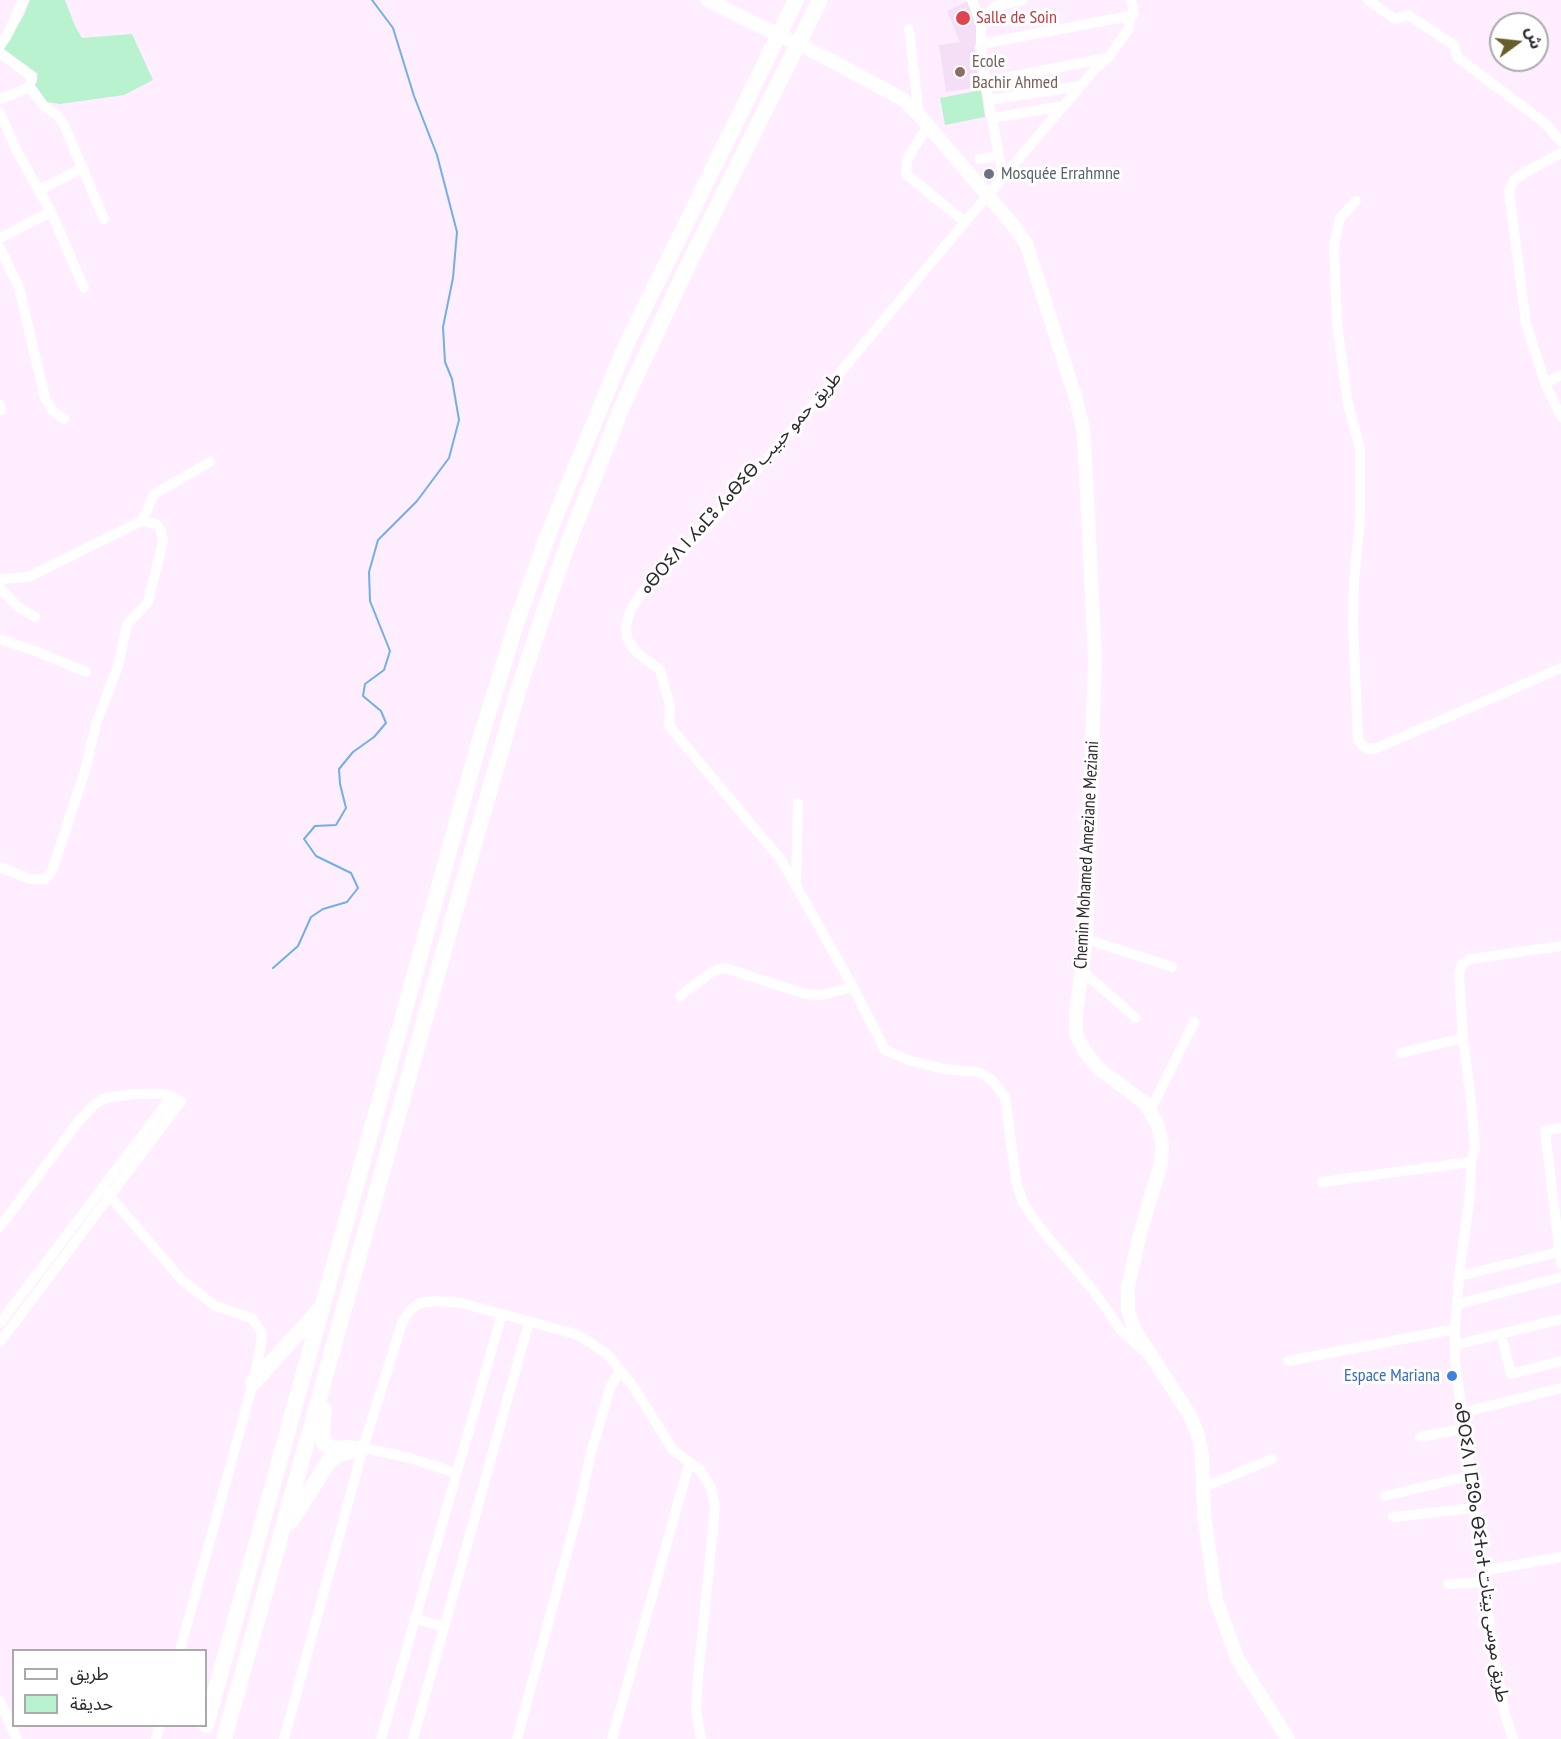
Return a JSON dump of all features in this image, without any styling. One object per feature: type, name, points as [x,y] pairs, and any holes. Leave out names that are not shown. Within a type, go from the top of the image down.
[{"type":"highway","points":[[207,1721],[479,743],[541,553],[627,343],[796,0]]},
{"type":"highway","points":[[224,1739],[508,724],[568,543],[624,402],[690,261],[820,0]]},
{"type":"highway","points":[[253,1383],[322,1307]]},
{"type":"highway","points":[[328,1369],[322,1435],[324,1443],[332,1449],[363,1448]]},
{"type":"highway","points":[[279,1543],[329,1461],[340,1454],[363,1448]]},
{"type":"main road","name":"Chemin Mohamed Ameziane Meziani","points":[[707,0],[832,61],[904,100],[1026,243],[1076,399],[1083,429],[1095,658],[1086,939],[1076,1014],[1076,1034],[1098,1068],[1146,1104],[1158,1126],[1162,1154],[1128,1286],[1128,1310],[1134,1329],[1191,1417],[1198,1435],[1202,1455],[1204,1514],[1216,1600],[1238,1660],[1288,1739]]},
{"type":"street","points":[[0,46],[23,0]]},
{"type":"street","points":[[972,0],[981,24],[986,82],[1003,177]]},
{"type":"street","points":[[981,24],[995,6],[1023,0]]},
{"type":"street","name":"ⴰⴱⵔⵉⴷ ⵏ ⵃⴰⵎⵓ ⵃⴰⴱⵉⴱ طريق حمو حبيب","points":[[1131,0],[1134,14],[1130,16],[1129,28],[1109,57],[1095,69],[1063,106],[799,422],[706,528],[654,579],[630,610],[626,625],[627,639],[636,653],[660,670],[670,705],[669,726],[782,861],[853,987],[885,1050],[911,1061],[944,1069],[978,1072],[992,1080],[1005,1097],[1016,1181],[1023,1203],[1041,1229],[1093,1290],[1123,1333],[1151,1357]]},
{"type":"street","points":[[1368,0],[1395,19],[1408,15],[1454,45],[1457,57],[1546,124],[1561,142]]},
{"type":"street","points":[[981,44],[1130,16]]},
{"type":"street","points":[[909,29],[919,115]]},
{"type":"street","points":[[0,53],[31,76],[32,80],[28,88],[0,99]]},
{"type":"street","points":[[986,82],[1109,57]]},
{"type":"street","points":[[989,100],[1080,86]]},
{"type":"street","points":[[28,88],[62,121],[104,219]]},
{"type":"street","points":[[992,118],[1063,106]]},
{"type":"street","points":[[0,113],[18,153],[51,212],[84,288]]},
{"type":"street","points":[[928,126],[908,159],[906,174],[965,222]]},
{"type":"street","points":[[1561,153],[1514,180],[1509,191],[1526,324],[1545,382],[1561,417]]},
{"type":"street","points":[[979,159],[999,156]]},
{"type":"street","points":[[39,190],[83,168]]},
{"type":"street","points":[[1356,201],[1340,219],[1334,245],[1337,324],[1348,404],[1360,448],[1359,521],[1353,625],[1358,740],[1364,747],[1377,748],[1561,668]]},
{"type":"street","points":[[0,238],[51,212]]},
{"type":"street","points":[[0,248],[19,288],[45,398],[52,410],[64,419]]},
{"type":"street","points":[[1545,382],[1561,375]]},
{"type":"street","points":[[142,521],[154,494],[210,462]]},
{"type":"street","points":[[0,579],[28,577],[142,521],[156,524],[160,528],[163,542],[148,602],[126,626],[118,666],[96,724],[85,771],[52,871],[45,879],[30,879],[0,867]]},
{"type":"street","points":[[0,588],[17,606],[35,617]]},
{"type":"street","points":[[0,639],[86,672]]},
{"type":"street","points":[[796,887],[798,803]]},
{"type":"street","points":[[1086,939],[1172,967]]},
{"type":"street","name":"ⴰⴱⵔⵉⴷ ⵏ ⵎⵓⵙⴰ ⴱⵉⵜⴰⵜ طريق موسى بيتات","points":[[1513,1739],[1503,1706],[1492,1642],[1461,1413],[1455,1345],[1471,1162],[1475,1148],[1459,976],[1462,964],[1471,959],[1561,946]]},
{"type":"street","points":[[680,996],[713,971],[724,968],[805,994],[822,994],[853,987]]},
{"type":"street","points":[[1082,971],[1136,1018]]},
{"type":"street","points":[[1150,1111],[1194,1022]]},
{"type":"street","points":[[1401,1053],[1463,1038]]},
{"type":"street","points":[[0,1227],[78,1122],[94,1105],[105,1098],[124,1094],[155,1094],[176,1098],[0,1342]]},
{"type":"street","points":[[1460,1276],[1560,1258],[1545,1131],[1561,1128]]},
{"type":"street","points":[[1322,1182],[1471,1162]]},
{"type":"street","points":[[0,1323],[107,1192]]},
{"type":"street","points":[[107,1192],[172,1269],[193,1290],[215,1306],[247,1315],[257,1323],[262,1340],[253,1383],[180,1649]]},
{"type":"street","points":[[1458,1304],[1561,1277]]},
{"type":"street","points":[[284,1739],[363,1448],[402,1323],[410,1310],[420,1303],[435,1301],[461,1303],[576,1334],[607,1354],[633,1386],[674,1449],[701,1472],[711,1488],[715,1508],[696,1710],[700,1739]]},
{"type":"street","points":[[381,1739],[502,1314]]},
{"type":"street","points":[[1455,1345],[1561,1319]]},
{"type":"street","points":[[413,1739],[529,1322]]},
{"type":"street","points":[[1288,1361],[1455,1329]]},
{"type":"street","points":[[1500,1335],[1511,1374],[1561,1361]]},
{"type":"street","points":[[517,1739],[579,1508],[591,1453],[610,1388],[620,1370]]},
{"type":"street","points":[[1461,1413],[1561,1388]]},
{"type":"street","points":[[1420,1437],[1463,1429]]},
{"type":"street","points":[[363,1448],[410,1458],[456,1473]]},
{"type":"street","points":[[1202,1488],[1272,1459]]},
{"type":"street","points":[[612,1739],[689,1464]]},
{"type":"street","points":[[1385,1496],[1469,1476]]},
{"type":"street","points":[[1393,1517],[1474,1508]]},
{"type":"street","points":[[1482,1571],[1561,1557]]},
{"type":"street","points":[[1448,1584],[1485,1582]]},
{"type":"street","points":[[414,1618],[444,1627]]},
{"type":"street","points":[[0,1701],[17,1739]]},
{"type":"shaded area","name":"Ecole Bachir Ahmed","points":[[968,1],[979,25],[978,44],[974,45],[979,87],[946,92],[939,45],[960,42],[947,11]]},
{"type":"green space","points":[[30,0],[65,0],[82,38],[132,34],[153,80],[124,95],[60,104],[47,102],[35,85],[38,74],[4,49]]},
{"type":"green space","points":[[981,90],[985,117],[945,125],[940,98]]},
{"type":"waterway","points":[[273,968],[298,946],[311,917],[323,909],[347,902],[358,888],[351,873],[316,856],[304,839],[315,826],[336,825],[346,808],[339,769],[353,752],[374,737],[386,723],[381,711],[363,696],[365,684],[384,670],[390,651],[370,601],[369,572],[378,540],[417,501],[449,458],[459,420],[452,379],[445,362],[443,327],[453,278],[457,232],[437,155],[414,96],[393,28],[372,0]]},
{"type":"place","name":"Salle de Soin","points":[[963,18]]},
{"type":"place","name":"Ecole Bachir Ahmed","points":[[960,72]]},
{"type":"place","name":"Mosquée Errahmne","points":[[989,174]]},
{"type":"place","name":"Espace Mariana","points":[[1452,1376]]}]
